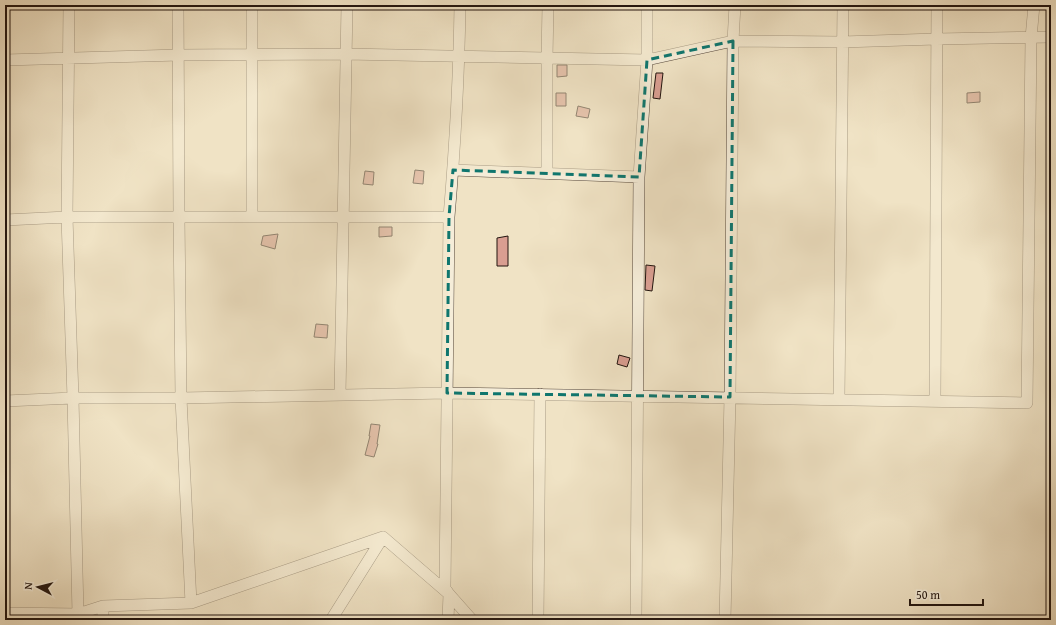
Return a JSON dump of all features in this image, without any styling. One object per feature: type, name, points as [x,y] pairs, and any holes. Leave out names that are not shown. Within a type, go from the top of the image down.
[{"type":"street","points":[[69,5],[67,217],[78,614]]},
{"type":"street","points":[[178,5],[181,398],[191,603]]},
{"type":"street","points":[[252,5],[252,217]]},
{"type":"street","points":[[340,395],[347,5]]},
{"type":"street","points":[[448,620],[449,594],[445,588],[449,217],[459,56],[460,5]]},
{"type":"street","points":[[547,174],[548,5]]},
{"type":"street","points":[[636,620],[639,177],[647,60],[647,5]]},
{"type":"street","points":[[725,620],[730,397],[733,41],[735,5]]},
{"type":"street","points":[[839,399],[843,5]]},
{"type":"street","points":[[935,401],[937,5]]},
{"type":"street","points":[[5,402],[73,398],[181,398],[447,393],[1026,403],[1031,38],[1034,5]]},
{"type":"street","points":[[5,60],[179,55],[346,54],[647,60],[733,41],[842,42],[1051,37]]},
{"type":"street","points":[[453,170],[639,177]]},
{"type":"street","points":[[5,220],[67,217],[449,217]]},
{"type":"street","points":[[538,620],[540,394]]},
{"type":"street","points":[[383,537],[449,594],[472,620]]},
{"type":"street","points":[[5,613],[78,614],[103,606],[191,603],[383,537]]},
{"type":"street","points":[[331,620],[383,537]]},
{"type":"street","points":[[103,606],[103,620]]},
{"type":"highlighted area","points":[[733,41],[730,397],[447,393],[449,217],[453,170],[639,177],[647,60]]},
{"type":"building","points":[[557,65],[567,65],[567,76],[557,77]]},
{"type":"building","points":[[656,73],[663,73],[660,99],[653,98]]},
{"type":"building","points":[[980,92],[980,102],[967,103],[967,93]]},
{"type":"building","points":[[556,93],[566,93],[566,106],[556,106]]},
{"type":"building","points":[[578,106],[590,109],[588,118],[576,116]]},
{"type":"building","points":[[415,170],[424,171],[423,184],[413,183]]},
{"type":"building","points":[[365,171],[374,172],[373,185],[363,184]]},
{"type":"building","points":[[379,227],[392,227],[392,236],[379,237]]},
{"type":"building","points":[[278,234],[275,249],[261,245],[263,236]]},
{"type":"building","points":[[508,236],[508,266],[497,266],[497,238]]},
{"type":"building","points":[[646,265],[655,266],[652,291],[645,290]]},
{"type":"building","points":[[316,324],[328,325],[327,338],[314,337]]},
{"type":"building","points":[[619,355],[630,358],[627,367],[617,364]]},
{"type":"building","points":[[371,424],[380,425],[378,444],[374,457],[365,455],[370,436]]}]
